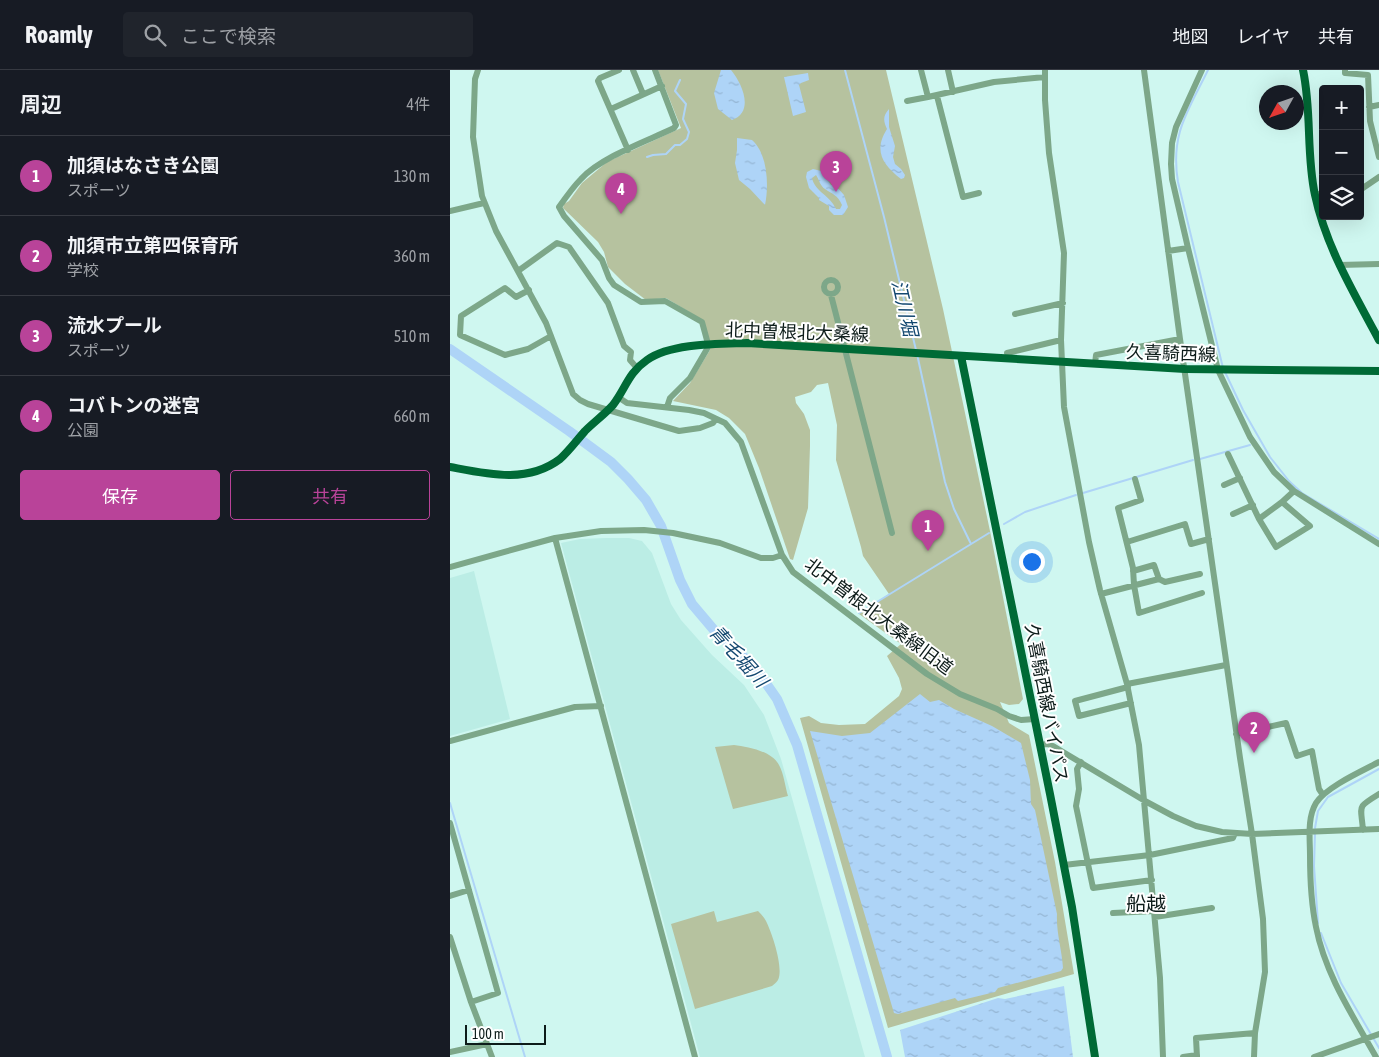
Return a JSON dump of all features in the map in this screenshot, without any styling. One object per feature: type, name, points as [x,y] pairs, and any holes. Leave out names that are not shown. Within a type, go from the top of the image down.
[{"type":"main road","points":[[1303,70],[1309,105],[1311,172],[1319,194]]},
{"type":"main road","points":[[1322,220],[1338,264],[1379,340]]},
{"type":"main road","name":"北中曽根北大桑線","points":[[450,467],[479,473],[515,476],[549,465],[560,458],[609,409],[637,368],[648,359],[661,353],[682,348],[708,344],[748,343],[961,356]]},
{"type":"main road","name":"久喜騎西線","points":[[961,356],[1185,369],[1379,372]]},
{"type":"main road","name":"久喜騎西線バイパス","points":[[961,356],[1064,865],[1095,1057]]},
{"type":"street","points":[[478,70],[475,79],[473,137],[484,203],[492,225],[529,290],[551,336],[573,394],[583,402],[679,431],[700,428],[713,423],[716,419]]},
{"type":"street","points":[[619,70],[599,80],[628,150]]},
{"type":"street","points":[[633,70],[643,94]]},
{"type":"street","points":[[655,70],[676,125],[674,128],[608,160],[581,178],[561,204],[560,210],[602,260],[614,285],[641,302],[665,300],[702,322],[708,344],[690,378],[670,398],[667,407]]},
{"type":"street","points":[[921,70],[928,97]]},
{"type":"street","points":[[948,70],[953,92]]},
{"type":"street","points":[[1144,70],[1180,339],[1263,919],[1265,972],[1255,1033],[1254,1057]]},
{"type":"street","points":[[1202,70],[1176,127],[1170,154],[1172,179],[1218,370],[1250,437],[1274,472],[1294,491],[1379,544]]},
{"type":"street","points":[[1345,70],[1345,73],[1368,75],[1370,121],[1379,157]]},
{"type":"street","points":[[907,101],[1045,73],[1049,153],[1063,242],[1061,340],[1066,425],[1089,542],[1127,685],[1139,745],[1160,978],[1163,1057]]},
{"type":"street","points":[[610,109],[662,86]]},
{"type":"street","points":[[937,96],[963,198],[979,192]]},
{"type":"street","points":[[1370,107],[1379,105]]},
{"type":"street","points":[[1364,187],[1379,177]]},
{"type":"street","points":[[450,211],[484,203]]},
{"type":"street","points":[[518,271],[558,243],[569,248],[608,303],[624,346],[631,352],[630,360],[637,368]]},
{"type":"street","points":[[1168,251],[1188,248]]},
{"type":"street","points":[[1338,264],[1379,264]]},
{"type":"street","points":[[529,290],[516,297],[505,288],[497,292],[461,316],[460,335],[505,355],[528,349],[551,336]]},
{"type":"street","points":[[831,295],[892,533]]},
{"type":"street","points":[[1015,314],[1063,303]]},
{"type":"street","points":[[1095,364],[1096,355],[1180,339]]},
{"type":"street","points":[[1007,353],[1061,340]]},
{"type":"street","name":"北中曽根北大桑線旧道","points":[[618,397],[627,403],[704,413],[725,423],[741,442],[782,555],[789,568],[927,674],[960,694],[1009,716],[1021,720],[1035,719]]},
{"type":"street","points":[[1228,454],[1259,519],[1276,547],[1310,526],[1282,502]]},
{"type":"street","points":[[1224,485],[1240,478]]},
{"type":"street","points":[[1135,480],[1142,500],[1118,508],[1133,571],[1139,612],[1202,593]]},
{"type":"street","points":[[1259,519],[1294,491]]},
{"type":"street","points":[[1233,514],[1252,505]]},
{"type":"street","points":[[1126,542],[1185,524],[1191,544],[1209,539]]},
{"type":"street","points":[[450,567],[555,538],[601,531],[644,530],[673,533],[720,543],[761,558],[773,558],[782,555]]},
{"type":"street","points":[[555,538],[695,1057]]},
{"type":"street","points":[[1133,571],[1154,565],[1159,579]]},
{"type":"street","points":[[1102,594],[1159,579],[1165,582],[1200,574]]},
{"type":"street","points":[[1131,703],[1079,716],[1075,700],[1127,685],[1226,665]]},
{"type":"street","points":[[450,741],[575,707],[601,706]]},
{"type":"street","points":[[1236,734],[1286,723],[1297,756],[1312,751],[1319,789],[1323,795]]},
{"type":"street","points":[[1040,745],[1047,744],[1053,746],[1145,801],[1196,826],[1252,834],[1379,829]]},
{"type":"street","points":[[1081,762],[1077,769],[1079,789],[1076,806],[1092,888],[1152,880]]},
{"type":"street","points":[[1376,1057],[1372,1036],[1328,967],[1316,929],[1310,892],[1310,831],[1315,804],[1323,795],[1379,762]]},
{"type":"street","points":[[1363,830],[1360,809],[1364,803],[1379,794]]},
{"type":"street","points":[[450,823],[498,993],[471,1002]]},
{"type":"street","points":[[1064,865],[1150,855],[1233,838],[1235,832]]},
{"type":"street","points":[[450,896],[469,890]]},
{"type":"street","points":[[1112,913],[1155,914],[1212,908]]},
{"type":"street","points":[[450,937],[471,1002],[492,1057]]},
{"type":"street","points":[[1183,1057],[1197,1056],[1196,1038],[1255,1033]]},
{"type":"street","points":[[1314,1057],[1328,1055],[1372,1036]]},
{"type":"street","points":[[450,1052],[460,1054],[487,1044]]},
{"type":"shaded area","points":[[629,538],[642,541],[652,553],[671,604],[681,620],[712,655],[744,685],[764,715],[781,759],[865,1057],[700,1057],[561,543],[580,539]]},
{"type":"shaded area","points":[[474,571],[510,719],[450,736],[450,578]]},
{"type":"green space","points":[[658,70],[886,70],[943,309],[1023,699],[1019,704],[1009,705],[1000,702],[1009,723],[1029,735],[1055,862],[1074,974],[888,1028],[800,718],[809,716],[821,723],[839,725],[865,724],[899,696],[902,689],[899,678],[887,656],[901,644],[859,614],[889,594],[863,556],[836,460],[837,425],[828,383],[817,385],[811,392],[795,397],[796,403],[804,414],[810,430],[810,446],[808,508],[793,560],[790,559],[759,468],[745,434],[729,418],[716,410],[673,401],[690,383],[710,350],[704,321],[666,298],[646,300],[625,284],[608,267],[604,252],[598,242],[563,208],[564,204],[569,201],[582,183],[607,162],[681,128]]},
{"type":"green space","points":[[734,745],[759,750],[776,760],[782,772],[788,796],[733,809],[715,747]]},
{"type":"green space","points":[[714,911],[717,922],[758,911],[766,921],[774,942],[780,967],[779,975],[778,980],[772,986],[695,1009],[671,924]]},
{"type":"water","points":[[721,70],[731,70],[739,82],[744,97],[743,111],[732,120],[718,109],[714,93]]},
{"type":"water","points":[[808,73],[809,80],[799,85],[806,112],[793,116],[784,77]]},
{"type":"water","points":[[889,109],[889,127],[895,146],[893,157],[895,164],[905,175],[901,179],[889,168],[882,157],[881,144],[887,129],[884,121]]},
{"type":"water","points":[[737,138],[752,140],[761,153],[767,180],[765,205],[739,180],[735,163]]},
{"type":"water","points":[[813,169],[821,171],[831,185],[835,185],[844,195],[848,207],[843,215],[834,215],[829,210],[829,206],[819,200],[809,188],[806,177],[807,172]],"holes":[[[816,175],[823,188],[839,199],[842,205],[840,209],[836,209],[830,200],[816,187],[812,178]]]},
{"type":"water","points":[[920,694],[930,702],[939,700],[992,726],[1021,743],[1030,780],[1031,804],[1035,810],[1057,914],[1057,928],[1063,968],[1061,971],[998,988],[995,992],[958,1001],[955,998],[898,1014],[894,1013],[810,731],[842,736],[870,733]]},
{"type":"water","points":[[1064,986],[1073,1057],[905,1057],[900,1030],[998,998],[1005,999]]},
{"type":"waterway","name":"江川堀","points":[[845,70],[884,217],[916,350]]},
{"type":"waterway","points":[[1208,70],[1182,123],[1176,150],[1176,165],[1178,182],[1223,368]]},
{"type":"waterway","points":[[647,157],[666,154],[675,145],[680,145],[687,139],[689,132],[683,119],[686,104],[675,91],[680,80]]},
{"type":"waterway","name":"青毛堀川","points":[[450,349],[569,431],[611,462],[628,479],[646,500],[661,526],[680,580],[692,604],[714,630],[739,652],[761,676],[777,699],[797,745],[887,1057]]},
{"type":"waterway","name":"江川堀","points":[[917,354],[945,482],[954,509],[971,544]]},
{"type":"waterway","points":[[1225,372],[1243,410],[1270,457],[1289,481],[1302,493],[1379,539]]},
{"type":"waterway","points":[[1200,459],[1250,445]]},
{"type":"waterway","points":[[1083,493],[1193,460]]},
{"type":"waterway","points":[[1004,524],[1025,512],[1076,495]]},
{"type":"waterway","points":[[859,613],[989,533]]},
{"type":"waterway","points":[[1315,828],[1318,811],[1328,797],[1379,769]]},
{"type":"waterway","points":[[450,803],[525,1057]]},
{"type":"waterway","points":[[1315,834],[1314,866],[1318,923]]},
{"type":"waterway","points":[[1321,933],[1341,983],[1379,1048]]},
{"type":"place","name":"流水プール","points":[[836,192]]},
{"type":"place","name":"コバトンの迷宮","points":[[621,214]]},
{"type":"place","name":"加須はなさき公園","points":[[928,551]]},
{"type":"place","name":"加須市立第四保育所","points":[[1254,753]]},
{"type":"district","name":"船越","points":[[1146,903]]}]
